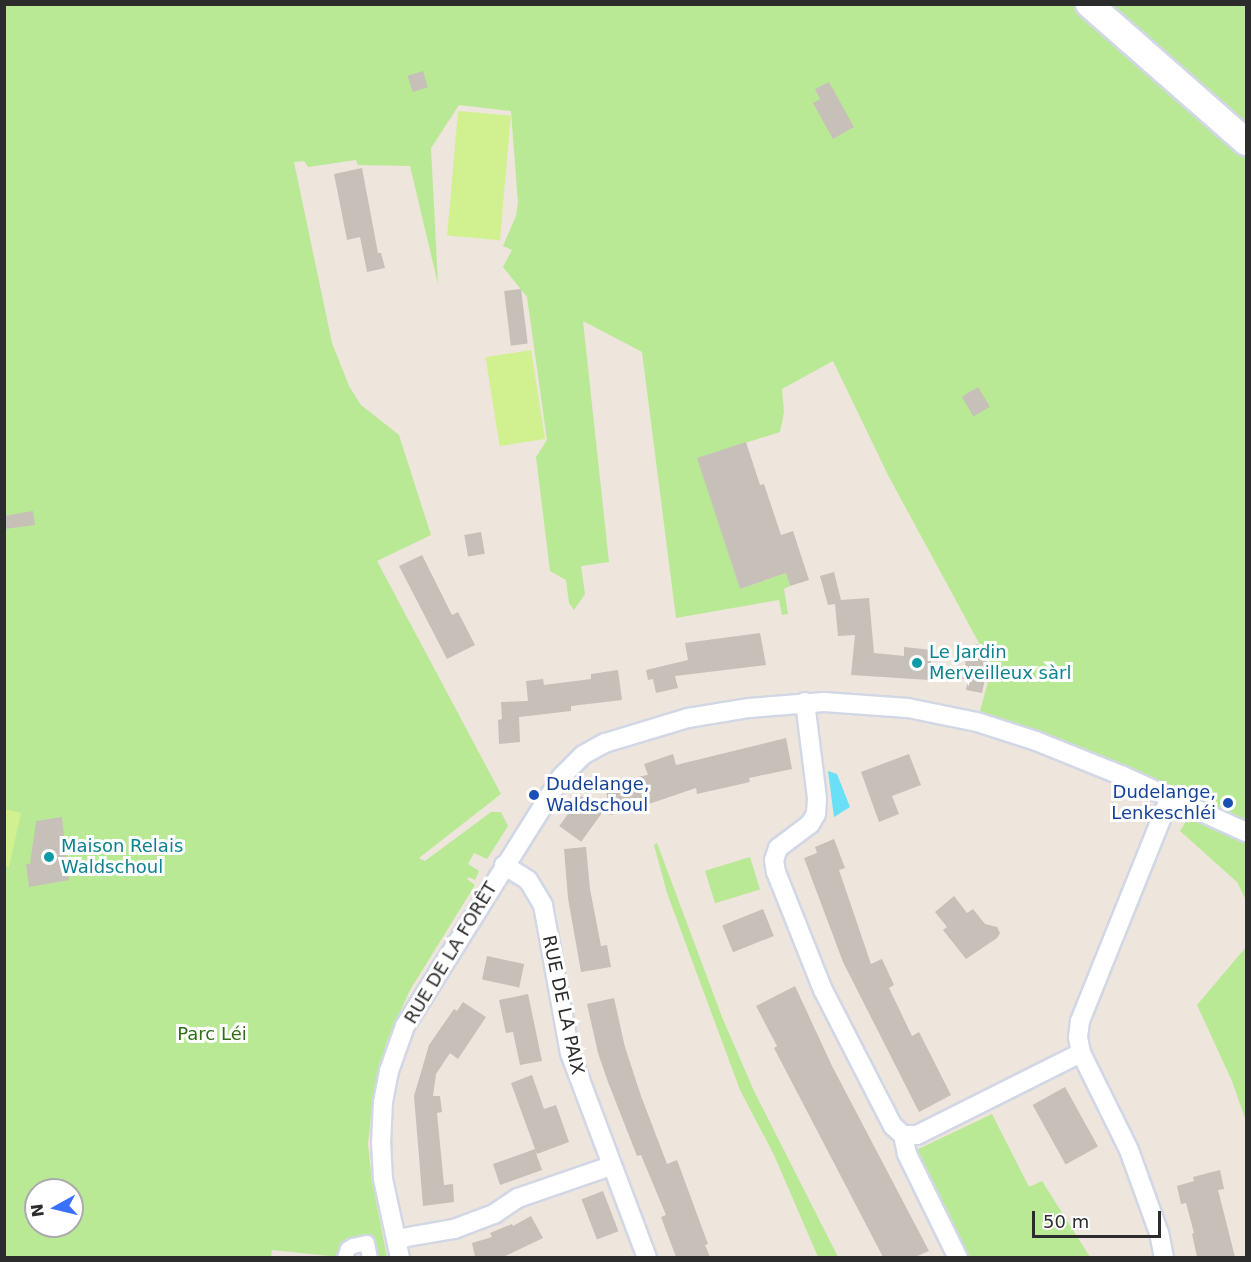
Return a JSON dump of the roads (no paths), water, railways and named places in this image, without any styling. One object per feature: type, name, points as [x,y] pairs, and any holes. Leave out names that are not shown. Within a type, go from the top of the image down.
[{"type":"main road","points":[[1089,4],[1246,142]]},
{"type":"street","name":"RUE DE LA FORÊT","points":[[400,1257],[383,1179],[381,1144],[383,1102],[389,1071],[405,1026],[420,998],[561,777],[583,755],[605,743],[688,718],[749,708],[805,702],[908,708],[976,722],[1046,745],[1246,832]]},
{"type":"street","points":[[805,702],[816,814],[810,825],[778,848],[774,860],[776,872],[823,990],[893,1126],[903,1135],[907,1154],[958,1257]]},
{"type":"street","points":[[1164,1257],[1159,1233],[1129,1150],[1081,1053],[1078,1037],[1080,1021],[1170,797]]},
{"type":"street","name":"RUE DE LA PAIX","points":[[504,865],[528,880],[543,905],[570,1053],[647,1257]]},
{"type":"street","points":[[903,1135],[917,1135],[1081,1053]]},
{"type":"street","points":[[396,1239],[454,1229],[494,1214],[518,1198],[611,1166]]},
{"type":"street","points":[[345,1257],[348,1249],[367,1243],[370,1257]]},
{"type":"water","points":[[828,771],[837,774],[850,807],[834,817]]},
{"type":"place","name":"Le Jardin Merveilleux sàrl","points":[[917,663]]},
{"type":"place","name":"Dudelange, Waldschoul","points":[[534,795]]},
{"type":"place","name":"Dudelange, Lenkeschléi","points":[[1228,803]]},
{"type":"place","name":"Maison Relais Waldschoul","points":[[49,857]]},
{"type":"park label","name":"Parc Léi","points":[[212,1034]]}]
